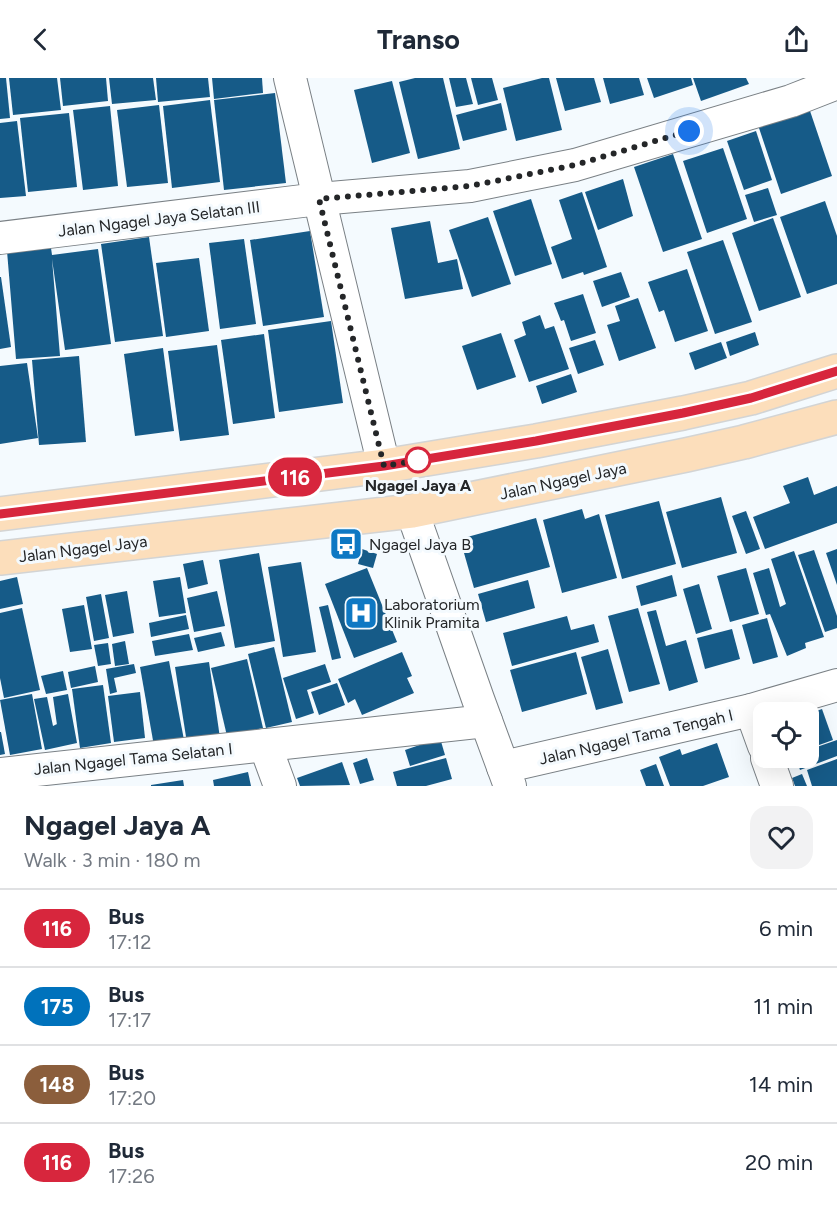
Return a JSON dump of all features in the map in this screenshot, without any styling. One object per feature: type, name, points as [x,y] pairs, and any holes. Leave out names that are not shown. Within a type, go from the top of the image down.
[{"type":"main road","points":[[0,514],[384,466],[536,441],[751,398],[837,371]]},
{"type":"main road","name":"Jalan Ngagel Jaya","points":[[0,558],[412,511],[686,455],[837,417]]},
{"type":"street","points":[[291,78],[384,466]]},
{"type":"street","name":"Jalan Ngagel Jaya Selatan III","points":[[0,238],[319,199],[470,186],[575,165],[812,93]]},
{"type":"street","points":[[412,511],[507,776]]},
{"type":"street","name":"Jalan Ngagel Tama Tengah I","points":[[507,776],[837,685]]},
{"type":"street","points":[[751,710],[753,716]]},
{"type":"street","name":"Jalan Ngagel Tama Selatan I","points":[[0,774],[486,722]]},
{"type":"street","points":[[266,745],[280,786]]},
{"type":"street","points":[[771,768],[777,786]]},
{"type":"building","points":[[0,78],[6,78],[10,118],[0,119]]},
{"type":"building","points":[[9,78],[57,78],[61,110],[13,115]]},
{"type":"building","points":[[60,78],[106,78],[108,101],[63,106]]},
{"type":"building","points":[[109,78],[153,78],[156,100],[112,104]]},
{"type":"building","points":[[156,78],[208,78],[210,97],[158,102]]},
{"type":"building","points":[[212,78],[262,78],[263,93],[214,99]]},
{"type":"building","points":[[415,78],[443,78],[460,149],[418,159],[399,82]]},
{"type":"building","points":[[449,78],[466,78],[473,104],[456,107]]},
{"type":"building","points":[[471,78],[492,78],[498,100],[478,105]]},
{"type":"building","points":[[549,78],[562,130],[516,141],[503,88]]},
{"type":"building","points":[[556,78],[594,78],[601,102],[565,111]]},
{"type":"building","points":[[603,78],[639,78],[644,95],[610,104]]},
{"type":"building","points":[[647,78],[691,78],[693,85],[654,98]]},
{"type":"building","points":[[693,78],[746,78],[749,84],[701,101]]},
{"type":"building","points":[[392,81],[410,153],[372,163],[354,90]]},
{"type":"building","points":[[275,93],[286,183],[224,190],[214,100]]},
{"type":"building","points":[[210,100],[220,182],[172,188],[163,106]]},
{"type":"building","points":[[807,102],[832,176],[781,194],[756,119]]},
{"type":"building","points":[[501,103],[507,130],[463,141],[456,115]]},
{"type":"building","points":[[159,105],[168,183],[127,187],[117,110]]},
{"type":"building","points":[[110,106],[118,186],[83,190],[73,110]]},
{"type":"building","points":[[69,113],[77,187],[28,192],[20,118]]},
{"type":"building","points":[[17,121],[26,196],[0,198],[0,123]]},
{"type":"building","points":[[756,131],[772,180],[744,190],[727,141]]},
{"type":"building","points":[[723,148],[747,219],[707,233],[683,161]]},
{"type":"building","points":[[673,154],[702,239],[663,252],[634,167]]},
{"type":"building","points":[[623,179],[633,216],[598,230],[585,192]]},
{"type":"building","points":[[768,188],[777,215],[754,222],[745,195]]},
{"type":"building","points":[[582,192],[607,267],[584,275],[583,272],[562,279],[551,247],[572,239],[559,200]]},
{"type":"building","points":[[531,199],[552,264],[515,276],[493,211]]},
{"type":"building","points":[[825,201],[837,236],[837,284],[807,294],[780,217]]},
{"type":"building","points":[[488,217],[511,284],[472,297],[449,230]]},
{"type":"building","points":[[773,218],[801,297],[759,311],[732,233]]},
{"type":"building","points":[[430,221],[438,263],[457,259],[463,289],[405,299],[391,228]]},
{"type":"building","points":[[310,231],[324,317],[263,326],[250,240]]},
{"type":"building","points":[[149,237],[163,336],[115,342],[101,244]]},
{"type":"building","points":[[244,239],[256,324],[220,329],[209,243]]},
{"type":"building","points":[[723,240],[752,322],[715,334],[687,252]]},
{"type":"building","points":[[51,248],[52,255],[98,249],[111,344],[65,350],[52,259],[60,356],[16,359],[7,251]]},
{"type":"building","points":[[199,258],[209,331],[166,337],[156,263]]},
{"type":"building","points":[[687,269],[708,331],[675,342],[664,310],[659,312],[648,282]]},
{"type":"building","points":[[621,272],[630,297],[602,307],[593,281]]},
{"type":"building","points":[[0,277],[11,347],[0,349]]},
{"type":"building","points":[[583,294],[596,333],[571,341],[564,320],[561,321],[554,303]]},
{"type":"building","points":[[638,298],[656,348],[619,361],[607,325],[620,321],[615,306]]},
{"type":"building","points":[[540,315],[545,329],[554,326],[569,369],[529,382],[514,340],[526,335],[522,322]]},
{"type":"building","points":[[331,321],[343,403],[279,412],[268,330]]},
{"type":"building","points":[[755,332],[759,345],[730,356],[726,342]]},
{"type":"building","points":[[501,333],[516,377],[477,390],[462,346]]},
{"type":"building","points":[[264,334],[275,418],[233,424],[221,340]]},
{"type":"building","points":[[595,340],[604,365],[578,374],[569,348]]},
{"type":"building","points":[[721,342],[727,358],[695,370],[689,353]]},
{"type":"building","points":[[217,345],[229,435],[180,441],[168,351]]},
{"type":"building","points":[[163,348],[174,431],[135,436],[124,354]]},
{"type":"building","points":[[79,356],[86,442],[39,445],[32,360]]},
{"type":"building","points":[[27,363],[38,438],[0,444],[0,366]]},
{"type":"building","points":[[571,374],[577,392],[542,404],[536,386]]},
{"type":"building","points":[[808,477],[814,495],[837,486],[837,523],[765,549],[753,517],[790,503],[783,486]]},
{"type":"building","points":[[721,497],[737,553],[682,568],[666,512]]},
{"type":"building","points":[[659,501],[676,564],[622,579],[605,515]]},
{"type":"building","points":[[582,509],[585,519],[599,514],[617,578],[562,593],[543,520]]},
{"type":"building","points":[[746,511],[760,549],[746,554],[732,516]]},
{"type":"building","points":[[536,518],[550,567],[474,588],[460,539]]},
{"type":"building","points":[[362,549],[377,554],[373,568],[358,564]]},
{"type":"building","points":[[837,549],[837,585],[826,553]]},
{"type":"building","points":[[814,550],[837,616],[837,628],[825,632],[798,555]]},
{"type":"building","points":[[794,551],[824,637],[805,643],[806,648],[787,656],[770,614],[766,615],[753,573],[769,568],[780,607],[786,604],[771,559]]},
{"type":"building","points":[[259,553],[275,641],[235,648],[219,560]]},
{"type":"building","points":[[203,560],[208,584],[188,589],[183,564]]},
{"type":"building","points":[[301,562],[316,652],[283,657],[268,567]]},
{"type":"building","name":"Laboratorium Klinik Pramita","points":[[367,568],[397,642],[354,658],[325,584]]},
{"type":"building","points":[[746,568],[759,614],[730,622],[717,576]]},
{"type":"building","points":[[672,575],[677,596],[641,606],[636,586]]},
{"type":"building","points":[[17,577],[23,604],[0,609],[0,581]]},
{"type":"building","points":[[180,577],[186,613],[159,617],[153,581]]},
{"type":"building","points":[[528,580],[535,608],[486,622],[478,594]]},
{"type":"building","points":[[699,584],[712,629],[696,634],[683,589]]},
{"type":"building","points":[[127,591],[134,633],[113,637],[105,595]]},
{"type":"building","points":[[217,591],[225,626],[194,632],[187,598]]},
{"type":"building","points":[[101,594],[109,638],[94,641],[86,597]]},
{"type":"building","points":[[84,605],[92,649],[70,652],[62,609]]},
{"type":"building","points":[[328,605],[341,658],[332,660],[319,607]]},
{"type":"building","points":[[22,608],[40,690],[4,698],[0,678],[0,613]]},
{"type":"building","points":[[638,608],[660,684],[629,692],[608,616]]},
{"type":"building","points":[[656,610],[666,646],[686,640],[698,682],[669,691],[647,612]]},
{"type":"building","points":[[186,615],[189,629],[151,637],[149,623]]},
{"type":"building","points":[[567,616],[571,630],[594,624],[599,642],[512,666],[503,633]]},
{"type":"building","points":[[767,618],[778,657],[753,664],[742,625]]},
{"type":"building","points":[[732,629],[740,659],[705,669],[697,638]]},
{"type":"building","points":[[221,632],[225,646],[198,652],[194,638]]},
{"type":"building","points":[[189,634],[193,650],[155,656],[152,641]]},
{"type":"building","points":[[125,641],[129,664],[115,666],[112,644]]},
{"type":"building","points":[[108,643],[111,664],[98,666],[94,645]]},
{"type":"building","points":[[274,647],[292,722],[266,728],[248,654]]},
{"type":"building","points":[[608,649],[623,703],[596,710],[581,657]]},
{"type":"building","points":[[402,652],[412,676],[407,678],[414,693],[362,715],[355,699],[348,703],[338,679]]},
{"type":"building","points":[[576,652],[587,694],[522,712],[510,670]]},
{"type":"building","points":[[247,659],[263,728],[227,736],[211,668]]},
{"type":"building","points":[[169,661],[184,740],[154,746],[140,667]]},
{"type":"building","points":[[209,662],[220,738],[187,743],[175,667]]},
{"type":"building","points":[[134,664],[136,673],[114,678],[117,692],[110,694],[106,669]]},
{"type":"building","points":[[325,664],[331,682],[307,690],[314,713],[296,719],[283,678]]},
{"type":"building","points":[[95,666],[98,682],[71,688],[68,672]]},
{"type":"building","points":[[63,671],[67,690],[46,694],[41,676]]},
{"type":"building","points":[[337,683],[345,705],[319,715],[311,692]]},
{"type":"building","points":[[103,685],[111,743],[80,748],[72,689]]},
{"type":"building","points":[[140,692],[145,738],[114,742],[108,696]]},
{"type":"building","points":[[32,694],[42,749],[10,755],[0,700]]},
{"type":"building","points":[[68,694],[77,743],[45,750],[34,699],[47,697],[53,726],[57,724],[53,697]]},
{"type":"building","points":[[822,709],[833,740],[819,745],[819,710]]},
{"type":"building","points":[[0,732],[5,754],[0,755]]},
{"type":"building","points":[[440,738],[445,755],[410,766],[405,750]]},
{"type":"building","points":[[837,740],[837,756],[819,763],[819,746]]},
{"type":"building","points":[[717,743],[729,777],[703,786],[670,786],[659,757],[680,749],[682,755]]},
{"type":"building","points":[[367,758],[374,780],[360,784],[353,763]]},
{"type":"building","points":[[446,758],[452,779],[426,786],[397,786],[393,772]]},
{"type":"building","points":[[837,759],[837,786],[812,786],[807,770],[819,768],[819,766]]},
{"type":"building","points":[[342,762],[350,785],[300,786],[297,778]]},
{"type":"building","points":[[656,764],[664,786],[646,786],[640,770]]},
{"type":"building","points":[[248,772],[251,786],[214,786],[213,780]]},
{"type":"building","points":[[802,774],[807,786],[795,786],[792,778]]},
{"type":"building","points":[[183,780],[184,786],[151,786],[151,785]]},
{"type":"bus line","name":"116","points":[[0,514],[384,466],[536,441],[751,398],[837,371]]},
{"type":"place","name":"Ngagel Jaya A","points":[[418,460]]},
{"type":"place","name":"Ngagel Jaya B","points":[[346,544]]},
{"type":"place","name":"Laboratorium Klinik Pramita","points":[[361,613]]},
{"type":"route","points":[[418,460],[427,459],[384,466],[319,199],[470,186],[575,165],[689,131]]}]
